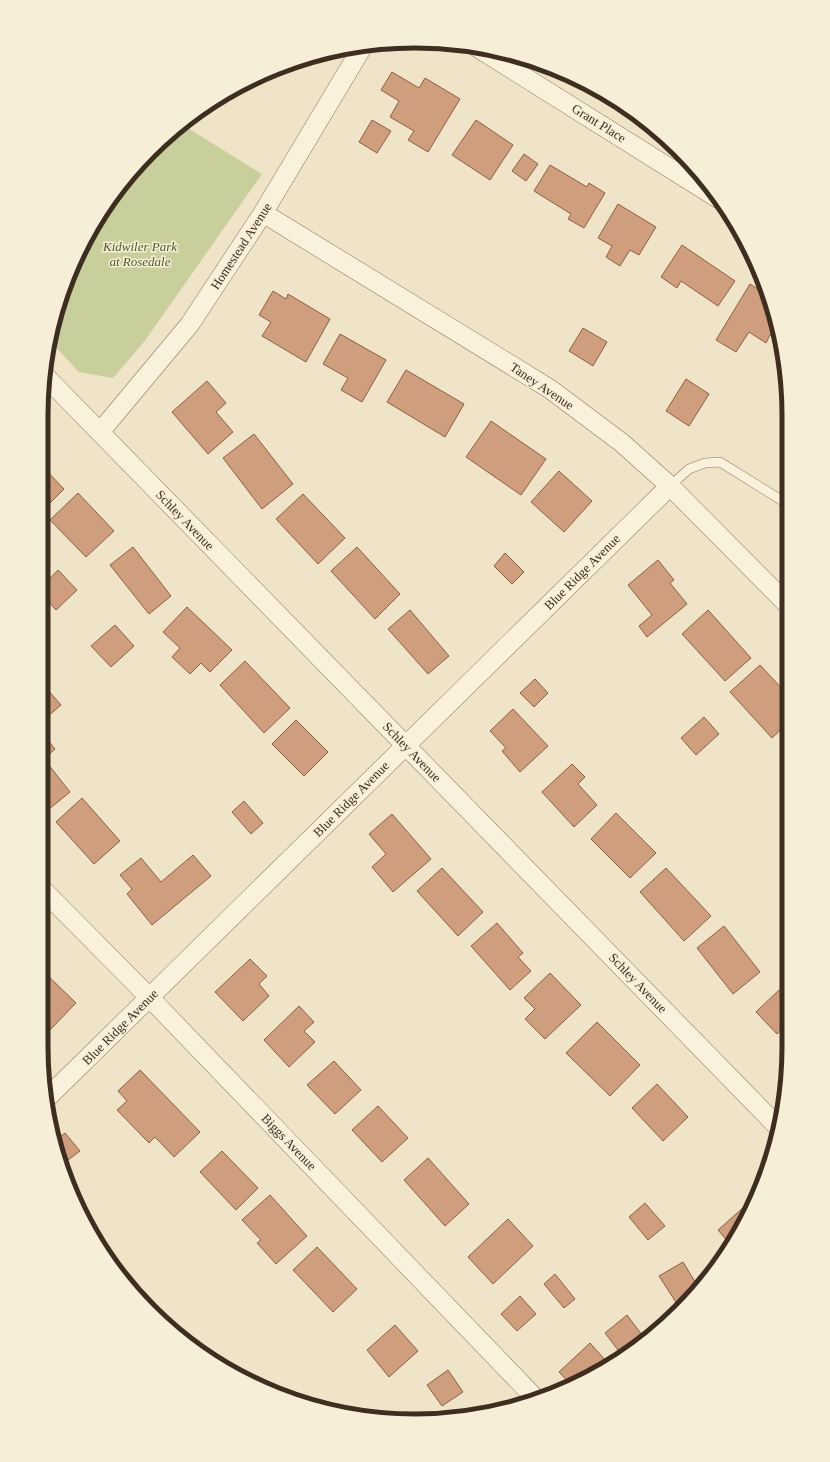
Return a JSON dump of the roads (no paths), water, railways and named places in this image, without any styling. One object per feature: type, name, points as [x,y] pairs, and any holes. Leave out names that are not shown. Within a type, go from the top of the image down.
[{"type":"street","name":"Homestead Avenue","points":[[100,432],[190,324],[263,213],[359,52]]},
{"type":"street","name":"Grant Place","points":[[491,56],[703,189]]},
{"type":"street","name":"Taney Avenue","points":[[263,213],[550,389],[622,443],[670,486],[782,599]]},
{"type":"street","name":"Schley Avenue","points":[[50,381],[774,1123]]},
{"type":"street","name":"Blue Ridge Avenue","points":[[51,1094],[670,486]]},
{"type":"street","name":"Biggs Avenue","points":[[48,895],[150,998],[532,1395]]},
{"type":"lane","points":[[670,486],[689,470],[705,463],[720,462],[782,501]]},
{"type":"park label","name":"Kidwiler Park at Rosedale","points":[[140,254]]}]
